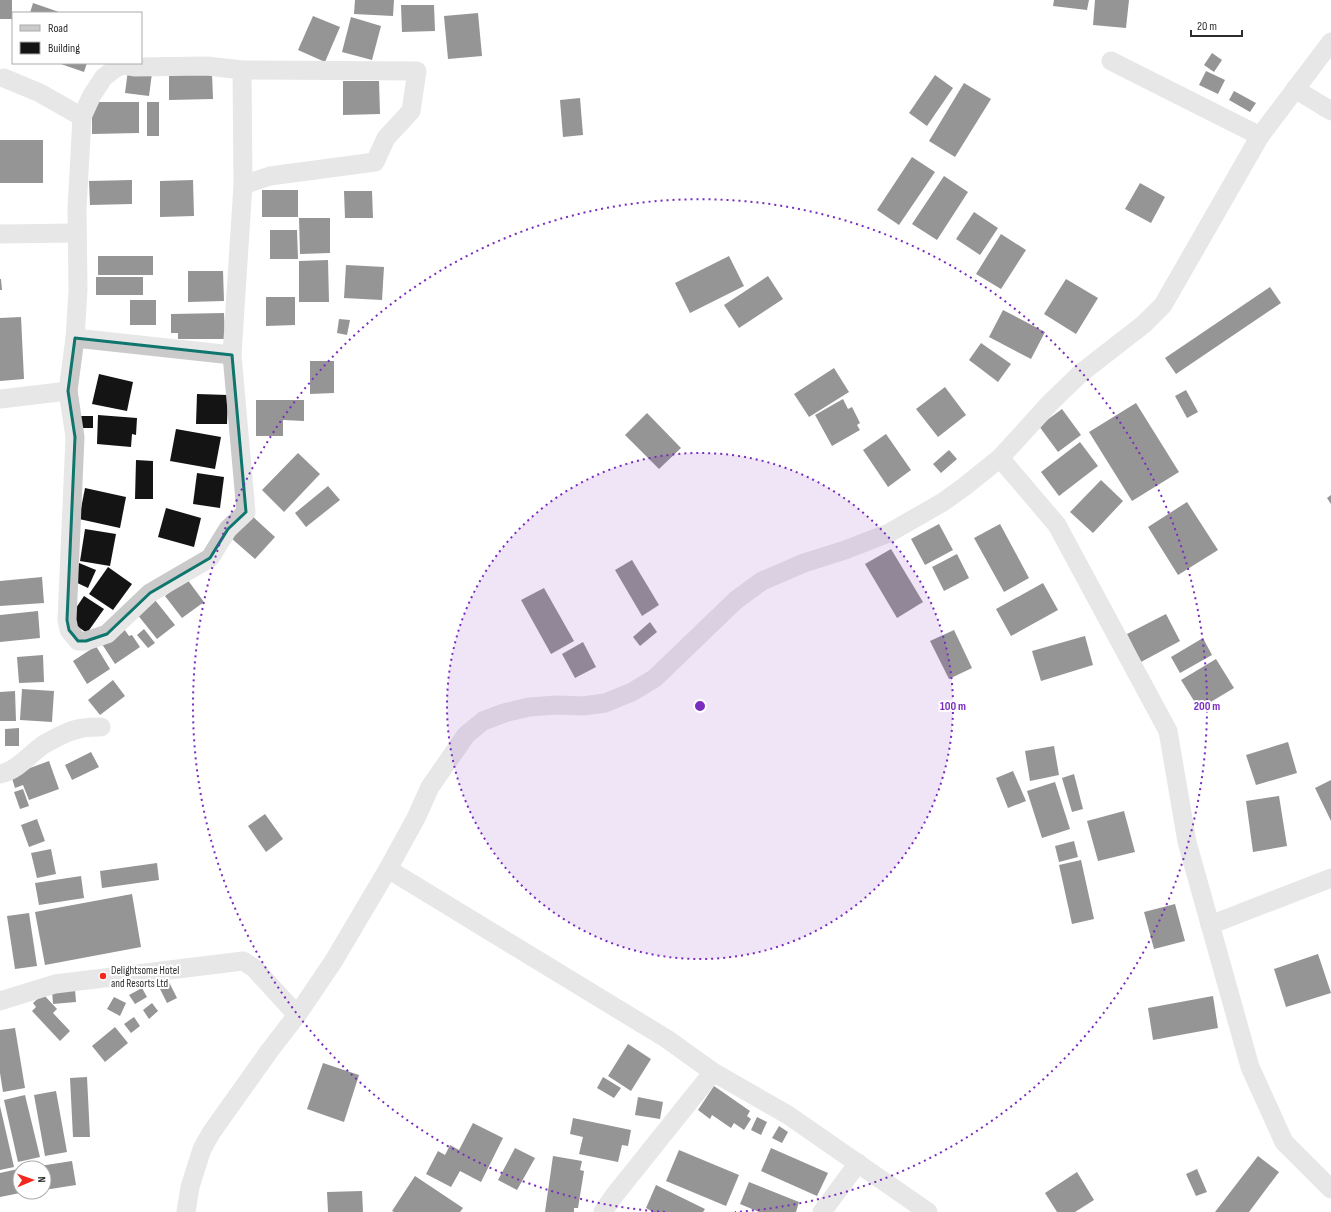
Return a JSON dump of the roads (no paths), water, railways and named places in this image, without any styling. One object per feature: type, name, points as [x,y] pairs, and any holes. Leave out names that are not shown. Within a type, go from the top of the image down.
[{"type":"street","points":[[186,1212],[190,1187],[197,1164],[202,1149],[211,1133],[270,1050],[297,1015],[333,962],[388,869],[416,818],[430,787],[466,735],[483,721],[504,713],[529,707],[557,705],[583,706],[605,703],[632,692],[655,678],[736,600],[762,581],[804,563],[845,550],[888,533],[943,502],[964,487],[1000,458],[1051,402],[1081,373],[1144,324],[1163,305],[1260,136],[1331,42]]},
{"type":"street","points":[[1111,61],[1260,136]]},
{"type":"street","points":[[242,70],[243,185],[232,355],[246,512],[228,529],[210,558],[183,572],[150,593],[107,634],[86,641],[78,641],[69,630],[66,620],[75,437],[68,391],[76,338],[78,290],[77,209],[82,117],[92,95],[104,77],[116,68],[123,65],[134,67],[207,66],[242,70],[417,71],[412,110],[386,138],[375,162],[270,176],[243,185]]},
{"type":"street","points":[[4,78],[40,93],[82,117]]},
{"type":"street","points":[[1295,89],[1331,112]]},
{"type":"street","points":[[0,234],[77,233]]},
{"type":"street","points":[[76,338],[232,355]]},
{"type":"street","points":[[0,399],[68,391]]},
{"type":"street","points":[[1000,458],[1057,525],[1168,731],[1187,842],[1250,1067],[1284,1142],[1331,1189]]},
{"type":"street","points":[[0,774],[7,773],[25,761],[43,746],[62,735],[82,728],[101,727]]},
{"type":"street","points":[[388,869],[667,1039],[713,1072],[788,1115],[928,1212]]},
{"type":"street","points":[[1210,925],[1331,878]]},
{"type":"street","points":[[0,1001],[55,984],[243,961],[254,968],[297,1015]]},
{"type":"street","points":[[603,1212],[713,1072]]},
{"type":"street","points":[[822,1212],[858,1163]]},
{"type":"place","name":"Delightsome Hotel and Resorts Ltd","points":[[103,976]]}]
